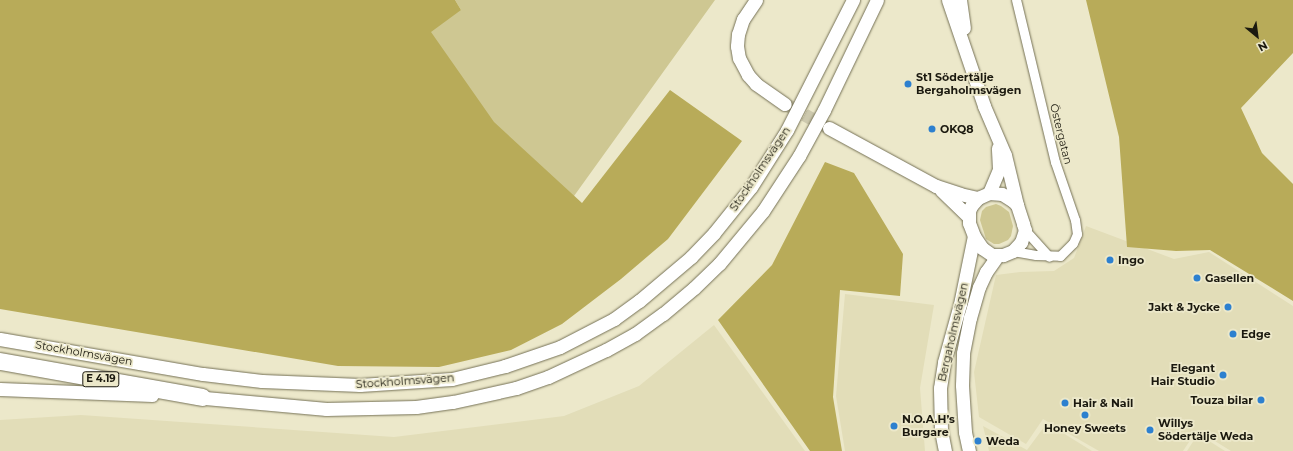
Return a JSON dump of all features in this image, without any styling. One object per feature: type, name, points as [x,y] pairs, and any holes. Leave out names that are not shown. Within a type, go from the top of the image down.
[{"type":"highway","name":"E 4.19","points":[[0,361],[202,397]]},
{"type":"main road","points":[[756,0],[743,19],[738,34],[737,46],[739,58],[748,75],[756,84],[785,104]]},
{"type":"main road","points":[[844,18],[845,0]]},
{"type":"main road","name":"Stockholmsvägen","points":[[0,339],[203,374],[313,385],[360,385],[452,379],[532,357],[560,347],[614,319],[667,279],[714,233],[751,187],[787,130],[853,0]]},
{"type":"main road","points":[[936,186],[968,216],[974,236],[987,252],[997,256],[1013,251],[1021,242],[1024,230],[1010,172],[948,0]]},
{"type":"main road","points":[[960,0],[969,61]]},
{"type":"main road","name":"E 4.19","points":[[202,397],[326,409],[416,407],[454,402],[516,388],[548,377],[606,350],[635,334],[663,314],[694,288],[719,264],[762,212],[799,156],[834,90],[877,3]]},
{"type":"main road","points":[[829,128],[936,186],[960,194],[984,196],[1002,194],[1017,205]]},
{"type":"main road","points":[[968,216],[971,206],[984,196],[998,169],[998,142]]},
{"type":"main road","name":"Bergaholmsvägen","points":[[945,451],[941,430],[940,388],[944,362],[960,304],[974,236]]},
{"type":"main road","name":"Bergaholmsvägen","points":[[969,451],[965,432],[962,385],[963,353],[970,318],[979,287],[986,272],[997,256]]},
{"type":"main road","points":[[0,389],[71,390],[202,397]]},
{"type":"street","name":"Östergatan","points":[[1013,251],[1060,256],[1073,243],[1076,234],[1075,220],[1055,162],[1016,0]]},
{"type":"street","points":[[1024,230],[1049,256]]},
{"type":"shaded area","points":[[0,0],[461,10],[455,0],[715,0],[574,196],[552,268]]},
{"type":"shaded area","points":[[0,0],[455,0],[461,10],[431,32],[494,122],[582,203],[670,90],[742,141],[668,239],[621,279],[562,324],[511,350],[439,367],[338,366],[0,309]]},
{"type":"shaded area","points":[[1086,0],[1293,0],[1293,53],[1241,108],[1262,153],[1293,184],[1293,301],[1210,250],[1176,251],[1127,247],[1119,137]]},
{"type":"shaded area","points":[[825,162],[854,173],[903,254],[900,296],[840,290],[833,397],[842,451],[810,451],[718,320],[772,265]]},
{"type":"shaded area","points":[[996,204],[1009,212],[1013,226],[1011,236],[1008,240],[999,244],[994,244],[986,239],[980,220],[982,211],[986,207]]},
{"type":"shaded area","points":[[1086,226],[1174,259],[1209,252],[1293,306],[1293,451],[1231,451],[1197,430],[1183,451],[1099,451],[1043,419],[1026,444],[979,417],[974,372],[996,275],[1020,272],[1054,271],[1074,258]]},
{"type":"shaded area","points":[[845,294],[934,305],[920,388],[925,451],[845,451],[836,396]]},
{"type":"shaded area","points":[[714,325],[805,451],[0,451],[0,420],[81,415],[394,437],[564,416],[639,386]]},
{"type":"shaded area","points":[[1047,423],[1092,451],[989,451],[983,426],[1027,450]]},
{"type":"shaded area","points":[[1198,434],[1225,451],[1187,451]]},
{"type":"tunnel","points":[[788,105],[827,127]]},
{"type":"place","name":"St1 Södertälje Bergaholmsvägen","points":[[908,84]]},
{"type":"place","name":"OKQ8","points":[[932,129]]},
{"type":"place","name":"Ingo","points":[[1110,260]]},
{"type":"place","name":"Gasellen","points":[[1197,278]]},
{"type":"place","name":"Jakt & Jycke","points":[[1228,307]]},
{"type":"place","name":"Edge","points":[[1233,334]]},
{"type":"place","name":"Elegant Hair Studio","points":[[1223,375]]},
{"type":"place","name":"Touza bilar","points":[[1261,400]]},
{"type":"place","name":"Hair & Nail","points":[[1065,403]]},
{"type":"place","name":"Honey Sweets","points":[[1085,415]]},
{"type":"place","name":"N.O.A.H’s Burgare","points":[[894,426]]},
{"type":"place","name":"Willys Södertälje Weda","points":[[1150,430]]},
{"type":"place","name":"Weda","points":[[978,441]]}]
